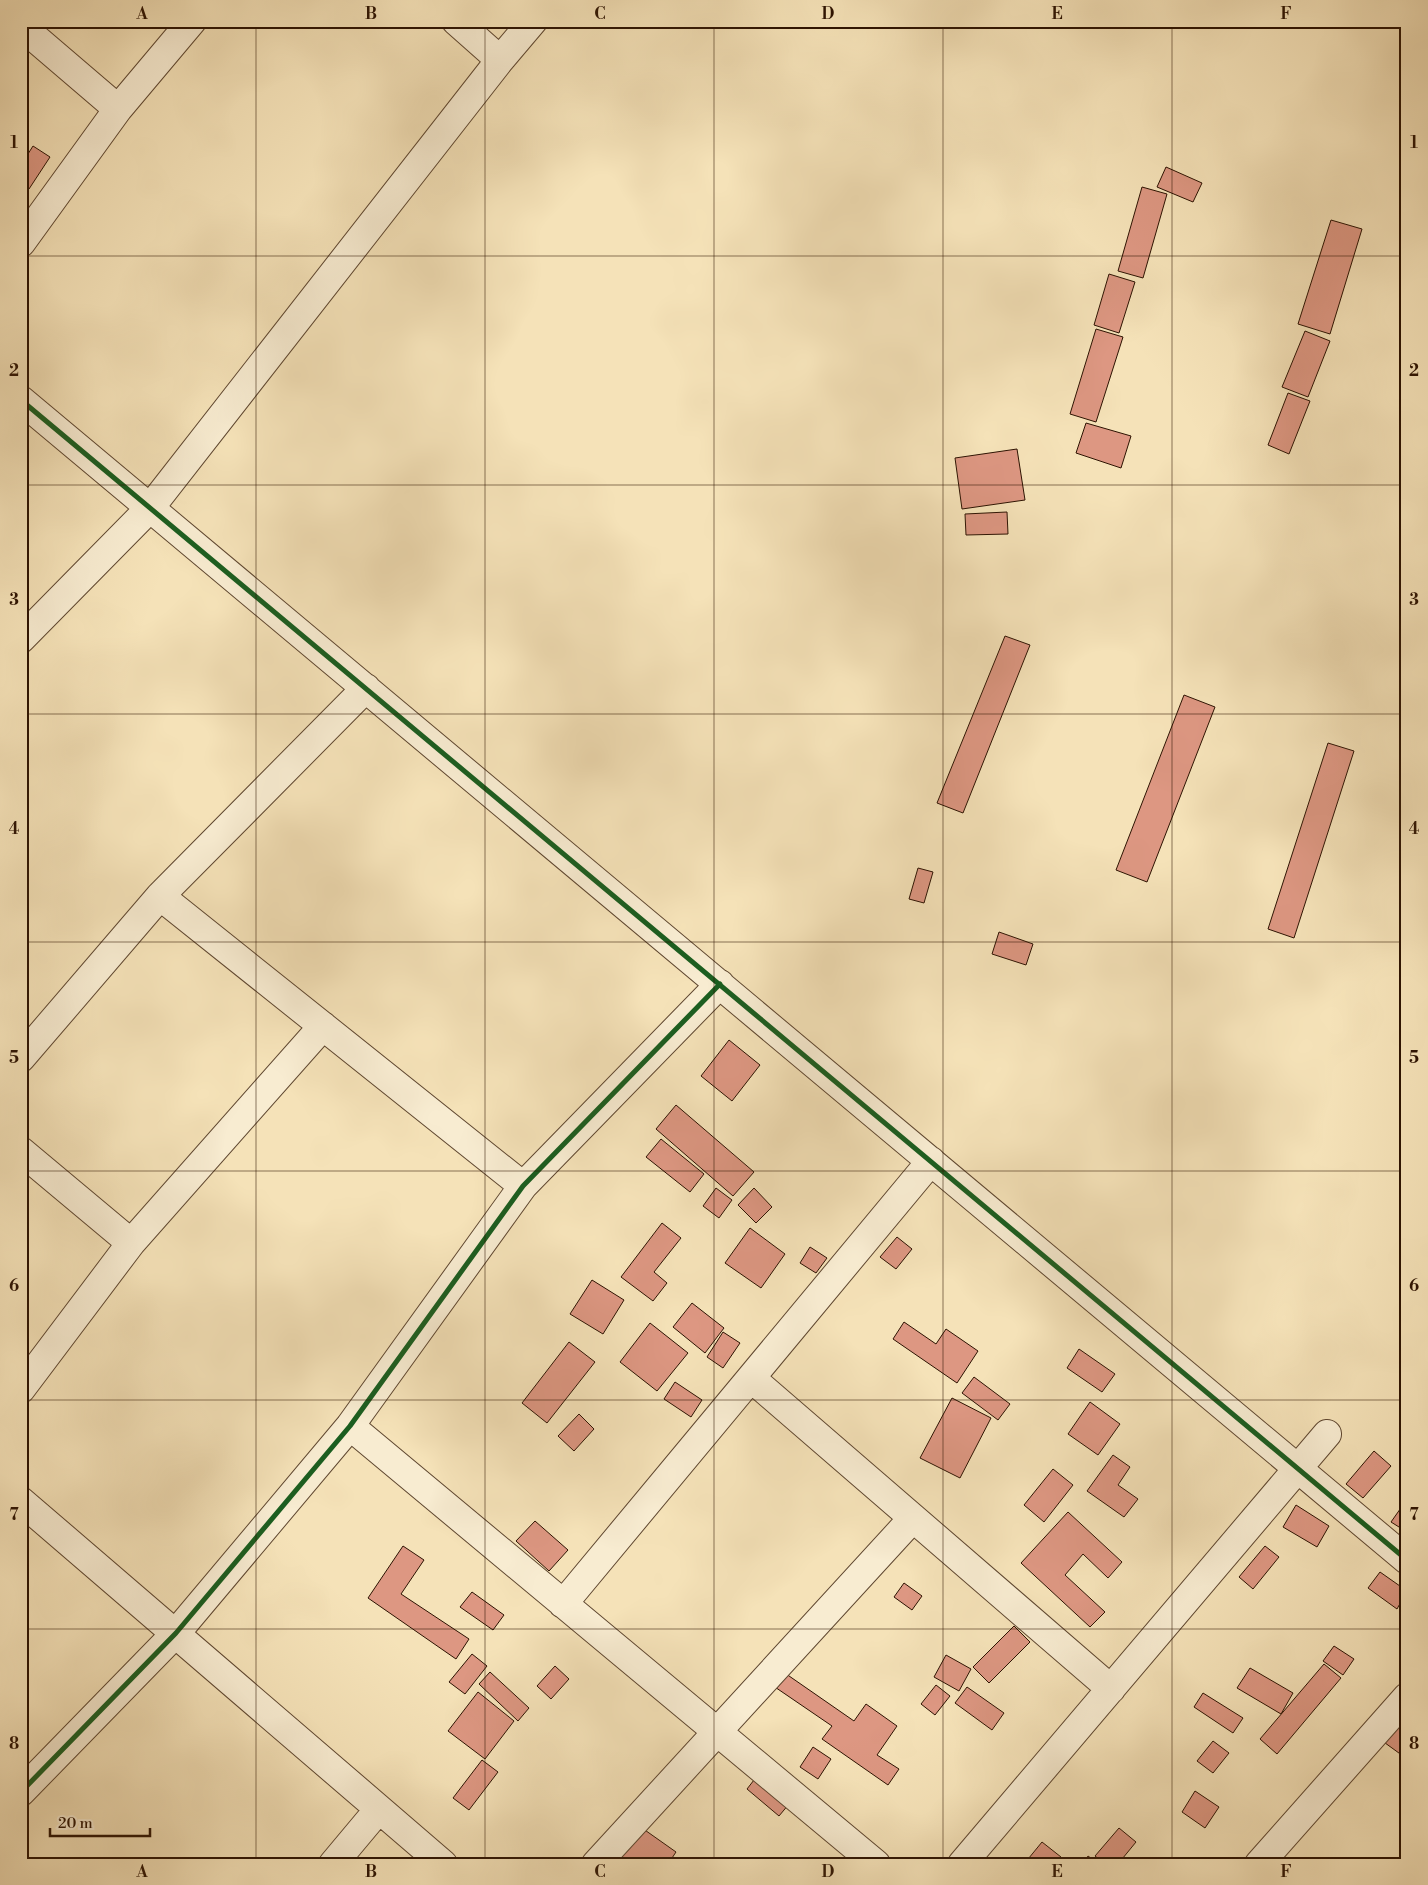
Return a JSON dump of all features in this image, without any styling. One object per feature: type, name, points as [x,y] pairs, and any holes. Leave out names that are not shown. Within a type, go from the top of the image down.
[{"type":"street","points":[[21,244],[118,110],[192,21]]},
{"type":"street","points":[[456,21],[500,60]]},
{"type":"street","points":[[21,639],[150,508],[500,60],[533,21]]},
{"type":"street","points":[[21,26],[118,110]]},
{"type":"street","points":[[21,400],[1407,1560]]},
{"type":"street","points":[[21,1058],[160,896],[366,688]]},
{"type":"street","points":[[160,896],[523,1186]]},
{"type":"street","points":[[21,1792],[176,1634],[350,1426],[523,1186],[720,984]]},
{"type":"street","points":[[21,1389],[132,1243],[323,1026]]},
{"type":"street","points":[[21,1152],[132,1243]]},
{"type":"street","points":[[563,1604],[931,1161]]},
{"type":"street","points":[[751,1378],[1111,1689]]},
{"type":"street","points":[[350,1426],[876,1864]]},
{"type":"street","points":[[962,1864],[1327,1434]]},
{"type":"street","points":[[21,1501],[443,1864]]},
{"type":"street","points":[[596,1864],[913,1518]]},
{"type":"street","points":[[1259,1864],[1407,1697]]},
{"type":"street","points":[[334,1864],[380,1809]]},
{"type":"building","points":[[33,146],[50,157],[29,189],[21,184],[21,165]]},
{"type":"building","points":[[1166,167],[1202,183],[1193,202],[1157,187]]},
{"type":"building","points":[[1142,187],[1167,194],[1143,278],[1118,271]]},
{"type":"building","points":[[1331,220],[1362,229],[1330,334],[1298,324]]},
{"type":"building","points":[[1109,274],[1135,282],[1119,333],[1094,325]]},
{"type":"building","points":[[1096,329],[1123,337],[1096,422],[1070,414]]},
{"type":"building","points":[[1305,331],[1330,341],[1308,397],[1282,387]]},
{"type":"building","points":[[1288,393],[1310,401],[1289,454],[1268,445]]},
{"type":"building","points":[[1086,423],[1131,436],[1121,468],[1076,453]]},
{"type":"building","points":[[1017,449],[1025,500],[962,509],[955,458]]},
{"type":"building","points":[[1007,512],[1008,534],[966,535],[965,514]]},
{"type":"building","points":[[1005,636],[1030,645],[963,813],[937,803]]},
{"type":"building","points":[[1184,695],[1215,707],[1147,882],[1116,870]]},
{"type":"building","points":[[1328,743],[1354,751],[1294,938],[1268,929]]},
{"type":"building","points":[[918,868],[933,872],[924,903],[909,899]]},
{"type":"building","points":[[999,932],[1033,944],[1026,965],[992,954]]},
{"type":"building","points":[[729,1040],[760,1065],[732,1101],[701,1076]]},
{"type":"building","points":[[676,1105],[754,1172],[733,1196],[656,1129]]},
{"type":"building","points":[[661,1139],[704,1174],[690,1192],[646,1157]]},
{"type":"building","points":[[716,1188],[732,1200],[719,1218],[703,1206]]},
{"type":"building","points":[[754,1188],[772,1207],[756,1223],[738,1205]]},
{"type":"building","points":[[662,1223],[681,1238],[654,1272],[667,1283],[653,1301],[621,1277]]},
{"type":"building","points":[[750,1228],[785,1254],[761,1288],[725,1263]]},
{"type":"building","points":[[897,1237],[912,1249],[896,1269],[880,1257]]},
{"type":"building","points":[[810,1247],[827,1258],[816,1273],[800,1263]]},
{"type":"building","points":[[592,1280],[624,1300],[603,1334],[570,1314]]},
{"type":"building","points":[[692,1303],[724,1328],[705,1353],[673,1327]]},
{"type":"building","points":[[904,1322],[936,1344],[946,1329],[978,1351],[957,1383],[893,1339]]},
{"type":"building","points":[[650,1323],[688,1353],[657,1391],[620,1362]]},
{"type":"building","points":[[723,1332],[740,1343],[723,1368],[707,1357]]},
{"type":"building","points":[[569,1342],[595,1362],[547,1423],[522,1403]]},
{"type":"building","points":[[1079,1349],[1115,1374],[1102,1392],[1067,1368]]},
{"type":"building","points":[[974,1377],[1010,1404],[998,1420],[962,1393]]},
{"type":"building","points":[[675,1382],[702,1400],[691,1417],[664,1399]]},
{"type":"building","points":[[952,1398],[991,1418],[960,1478],[920,1458]]},
{"type":"building","points":[[1090,1402],[1120,1424],[1098,1455],[1068,1434]]},
{"type":"building","points":[[579,1414],[594,1429],[574,1451],[558,1436]]},
{"type":"building","points":[[1374,1451],[1391,1466],[1363,1498],[1346,1484]]},
{"type":"building","points":[[1113,1455],[1130,1467],[1118,1485],[1138,1499],[1124,1517],[1087,1491]]},
{"type":"building","points":[[1053,1469],[1073,1485],[1044,1522],[1024,1505]]},
{"type":"building","points":[[1296,1505],[1329,1526],[1317,1547],[1283,1527]]},
{"type":"building","points":[[1403,1505],[1407,1508],[1407,1532],[1391,1522]]},
{"type":"building","points":[[1068,1512],[1122,1562],[1108,1578],[1083,1554],[1065,1575],[1105,1612],[1090,1627],[1021,1563]]},
{"type":"building","points":[[535,1521],[568,1550],[549,1571],[516,1541]]},
{"type":"building","points":[[403,1546],[424,1560],[401,1594],[469,1639],[456,1659],[368,1598]]},
{"type":"building","points":[[1265,1546],[1279,1557],[1253,1589],[1239,1577]]},
{"type":"building","points":[[1380,1572],[1407,1591],[1397,1609],[1368,1588]]},
{"type":"building","points":[[904,1583],[922,1596],[912,1610],[894,1597]]},
{"type":"building","points":[[472,1592],[504,1615],[493,1630],[460,1607]]},
{"type":"building","points":[[1014,1626],[1030,1642],[989,1683],[973,1667]]},
{"type":"building","points":[[1334,1646],[1354,1659],[1343,1675],[1323,1661]]},
{"type":"building","points":[[472,1654],[487,1666],[465,1694],[449,1682]]},
{"type":"building","points":[[946,1655],[971,1669],[959,1691],[934,1677]]},
{"type":"building","points":[[1324,1664],[1341,1678],[1277,1754],[1260,1739]]},
{"type":"building","points":[[555,1666],[569,1679],[551,1699],[537,1686]]},
{"type":"building","points":[[1250,1668],[1293,1693],[1281,1714],[1237,1688]]},
{"type":"building","points":[[779,1669],[854,1721],[866,1704],[897,1726],[877,1755],[899,1769],[888,1785],[822,1739],[832,1726],[769,1683]]},
{"type":"building","points":[[490,1672],[529,1708],[518,1721],[479,1684]]},
{"type":"building","points":[[936,1685],[950,1696],[935,1715],[921,1704]]},
{"type":"building","points":[[967,1687],[1004,1713],[992,1730],[955,1703]]},
{"type":"building","points":[[478,1692],[514,1721],[485,1759],[448,1731]]},
{"type":"building","points":[[1203,1693],[1243,1718],[1233,1733],[1194,1707]]},
{"type":"building","points":[[1395,1720],[1407,1728],[1407,1750],[1403,1756],[1381,1740]]},
{"type":"building","points":[[1213,1741],[1229,1753],[1213,1773],[1197,1761]]},
{"type":"building","points":[[813,1747],[831,1759],[818,1779],[800,1767]]},
{"type":"building","points":[[482,1760],[498,1772],[469,1810],[453,1798]]},
{"type":"building","points":[[761,1771],[794,1798],[779,1816],[747,1789]]},
{"type":"building","points":[[1195,1791],[1219,1807],[1205,1828],[1182,1812]]},
{"type":"building","points":[[642,1828],[676,1852],[668,1864],[617,1863]]},
{"type":"building","points":[[1119,1828],[1136,1842],[1118,1864],[1105,1864],[1095,1856]]},
{"type":"building","points":[[1042,1842],[1061,1857],[1055,1864],[1024,1864]]},
{"type":"building","points":[[1088,1856],[1099,1864],[1083,1864]]},
{"type":"cycle path","points":[[21,400],[1407,1560]]},
{"type":"cycle path","points":[[21,1792],[176,1633],[350,1426],[523,1186],[720,984]]}]
